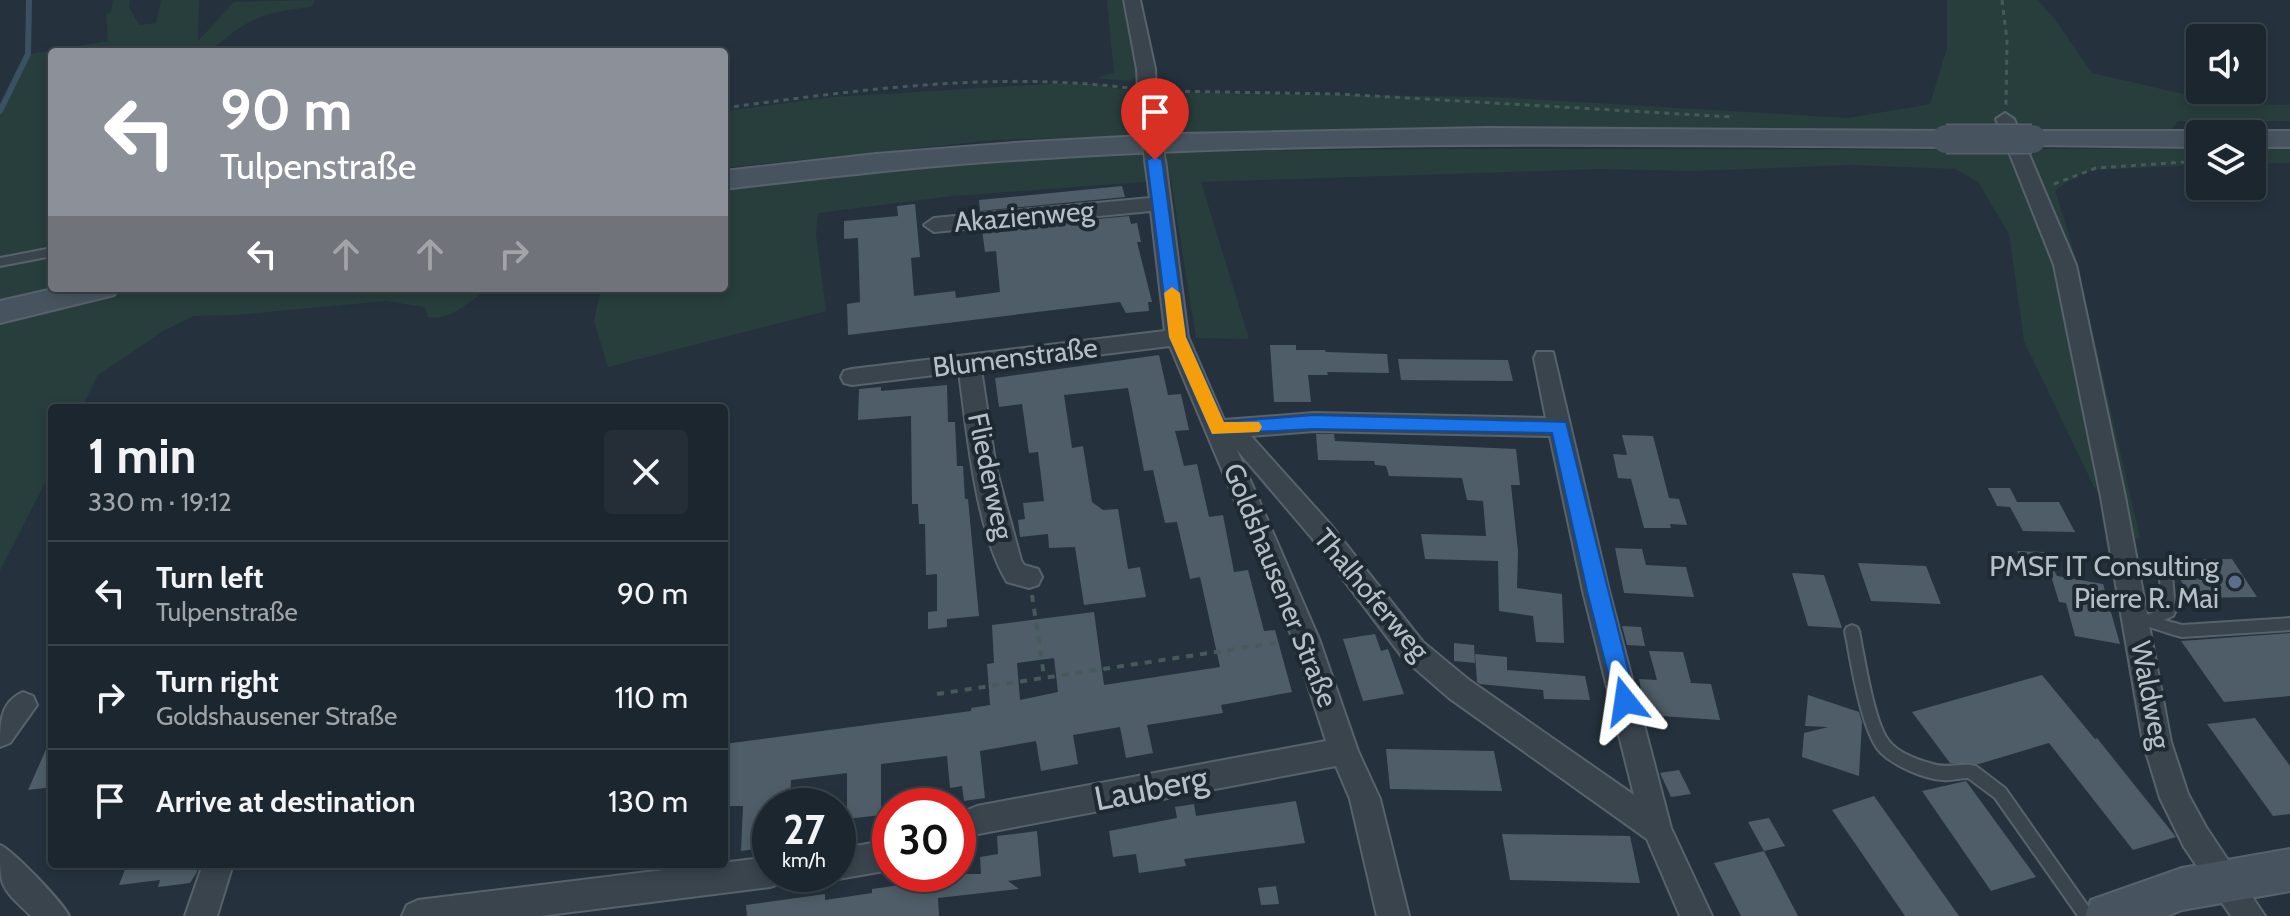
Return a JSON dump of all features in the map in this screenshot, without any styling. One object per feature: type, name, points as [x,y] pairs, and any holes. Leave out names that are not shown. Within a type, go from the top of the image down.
[{"type":"main road","points":[[728,180],[938,156],[1275,138],[2032,139],[2186,134]]},
{"type":"main road","points":[[2266,136],[2290,139]]},
{"type":"main road","points":[[0,312],[86,292]]},
{"type":"main road","points":[[2107,916],[2182,889],[2290,870]]},
{"type":"street","points":[[1132,0],[1146,69],[1147,99]]},
{"type":"street","name":"Goldshausener Straße","points":[[1147,99],[1177,337],[1306,639],[1344,751],[1365,799],[1393,916]]},
{"type":"street","name":"Waldweg","points":[[2005,119],[2065,265],[2113,497],[2144,622],[2157,742],[2175,798],[2195,837],[2249,916]]},
{"type":"street","name":"Akazienweg","points":[[934,225],[1161,204]]},
{"type":"street","name":"Blumenstraße","points":[[852,377],[1177,337]]},
{"type":"street","points":[[1545,358],[1596,591],[1657,829],[1696,916]]},
{"type":"street","name":"Fliederweg","points":[[969,363],[984,468],[1009,563],[1016,574],[1029,577]]},
{"type":"street","points":[[1218,429],[1314,422],[1560,427]]},
{"type":"street","name":"Thalhoferweg","points":[[1218,429],[1246,444],[1321,531],[1413,650],[1459,689],[1657,829]]},
{"type":"street","points":[[0,734],[23,705]]},
{"type":"street","name":"Lauberg","points":[[976,820],[1344,751]]},
{"type":"street","points":[[0,860],[16,881],[53,916]]},
{"type":"street","points":[[201,916],[217,868]]},
{"type":"street","points":[[418,916],[752,874]]},
{"type":"lane","points":[[0,262],[48,253]]},
{"type":"lane","points":[[2144,622],[2168,612],[2166,574]]},
{"type":"lane","points":[[2144,622],[2182,631],[2290,624]]},
{"type":"lane","points":[[1852,631],[1875,727],[1882,743],[1905,760],[1925,768],[1947,774],[1971,771],[1996,789],[2087,916]]},
{"type":"path","points":[[2002,0],[2007,40],[2005,119]]},
{"type":"path","points":[[728,107],[833,94],[1019,81],[1095,82],[1147,99],[1339,94],[1744,117]]},
{"type":"path","points":[[2034,188],[2055,184],[2096,168],[2186,162]]},
{"type":"path","points":[[1029,577],[1044,676]]},
{"type":"path","points":[[937,694],[1306,639]]},
{"type":"green space","points":[[113,0],[130,0],[129,7],[139,25],[156,23],[161,0],[199,0],[198,41],[234,2],[315,0],[311,7],[267,15],[245,24],[215,48],[67,48],[108,41],[106,14],[111,12]]},
{"type":"green space","points":[[1107,0],[1122,0],[1136,69],[1136,76],[1130,81],[1095,78],[1114,73]]},
{"type":"green space","points":[[1947,0],[2038,0],[2092,73],[2186,95],[2186,104],[2290,105],[2290,121],[2186,120],[2178,121],[2167,134],[1200,133],[995,140],[728,168],[728,110],[834,97],[1049,84],[1095,84],[1131,91],[1160,92],[1494,97],[1849,118],[1930,104],[1947,48]]},
{"type":"green space","points":[[48,51],[48,291],[0,302],[0,110],[31,54]]},
{"type":"green space","points":[[2290,145],[2290,163],[2266,164],[2266,146]]},
{"type":"green space","points":[[1162,147],[1168,153],[1426,149],[2186,147],[2186,166],[2094,170],[2077,176],[2055,190],[2075,255],[2140,538],[2130,540],[2094,487],[2024,341],[2009,234],[1979,183],[1956,169],[1850,165],[1692,171],[1602,169],[1201,182],[1249,339],[1196,338],[1171,180],[953,196],[818,213],[816,234],[826,311],[608,367],[594,321],[600,292],[728,292],[728,184],[941,160]]},
{"type":"green space","points":[[112,292],[485,292],[453,313],[437,318],[428,317],[425,307],[386,301],[194,316],[163,331],[98,375],[84,404],[48,404],[48,477],[0,571],[0,318]]},
{"type":"building","points":[[1122,186],[1125,197],[980,211],[979,200]]},
{"type":"building","points":[[915,204],[920,257],[911,258],[914,296],[955,291],[956,298],[1000,292],[996,251],[985,252],[982,230],[1129,216],[1131,224],[1137,223],[1141,242],[1137,242],[1152,302],[1148,302],[1149,311],[1126,313],[1120,302],[848,335],[847,304],[860,302],[858,238],[844,239],[844,221],[898,216],[897,206]]},
{"type":"building","points":[[1270,345],[1296,345],[1296,350],[1387,354],[1389,373],[1327,372],[1328,375],[1308,375],[1311,402],[1274,402]]},
{"type":"building","points":[[1159,355],[1168,395],[1181,394],[1189,430],[1175,431],[1184,466],[1197,464],[1209,517],[1223,515],[1234,572],[1248,570],[1264,631],[1275,630],[1292,692],[1221,705],[1223,713],[1147,725],[1153,753],[1126,758],[1120,727],[1073,735],[1078,764],[1041,771],[1036,741],[980,751],[985,798],[976,799],[976,788],[950,788],[947,756],[881,764],[881,788],[872,788],[872,816],[856,818],[856,788],[847,788],[847,773],[791,780],[791,788],[752,788],[752,849],[741,851],[743,806],[728,806],[728,743],[971,711],[971,708],[990,705],[987,664],[994,663],[992,625],[1094,612],[1104,685],[1220,667],[1200,577],[1190,579],[1177,522],[1165,523],[1153,470],[1144,471],[1128,388],[1064,395],[1072,448],[1083,446],[1092,502],[1103,510],[1118,509],[1128,569],[1140,567],[1146,597],[1084,605],[1075,547],[1049,548],[1048,534],[1020,537],[1018,520],[1025,519],[1023,503],[1044,501],[1038,452],[1029,453],[1022,404],[999,407],[995,378]],"holes":[[[1054,658],[1058,692],[1020,700],[1017,663]]]},
{"type":"building","points":[[1398,359],[1508,360],[1513,381],[1401,380]]},
{"type":"building","points":[[947,385],[948,422],[955,422],[957,466],[963,466],[965,499],[968,499],[979,616],[947,619],[947,627],[928,629],[928,612],[937,611],[937,574],[926,575],[925,524],[919,524],[918,504],[912,504],[911,416],[858,420],[859,389],[881,387],[881,391]]},
{"type":"building","points":[[1316,434],[1334,434],[1335,441],[1516,449],[1520,485],[1511,485],[1518,551],[1517,588],[1562,594],[1564,643],[1536,642],[1533,616],[1499,611],[1498,561],[1425,559],[1421,534],[1486,536],[1483,501],[1467,500],[1462,478],[1389,476],[1386,466],[1375,465],[1374,461],[1318,460]]},
{"type":"building","points":[[1622,435],[1653,436],[1669,498],[1679,499],[1687,525],[1644,528],[1631,479],[1618,478],[1613,454],[1627,455]]},
{"type":"building","points":[[1988,488],[2010,488],[2017,502],[2059,502],[2075,532],[2023,531],[2010,507],[1997,506]]},
{"type":"building","points":[[1615,548],[1642,549],[1646,565],[1686,567],[1694,597],[1624,593]]},
{"type":"building","points":[[2017,551],[2044,552],[2057,576],[2103,584],[2120,644],[2075,636],[2066,603],[2059,602],[2052,579],[2031,579]]},
{"type":"building","points":[[2232,559],[2257,597],[2192,598],[2168,560]]},
{"type":"building","points":[[1858,563],[1926,566],[1941,604],[1871,601]]},
{"type":"building","points":[[1792,573],[1824,575],[1842,628],[1808,626]]},
{"type":"building","points":[[1622,626],[1641,627],[1645,646],[1627,645]]},
{"type":"building","points":[[2290,633],[2290,696],[2224,702],[2181,641]]},
{"type":"building","points":[[1375,634],[1381,651],[1388,649],[1404,694],[1363,701],[1343,639]]},
{"type":"building","points":[[1454,643],[1474,645],[1475,663],[1454,661]]},
{"type":"building","points":[[1649,651],[1683,652],[1691,683],[1711,684],[1720,720],[1646,715],[1639,679],[1657,680]]},
{"type":"building","points":[[1475,654],[1507,657],[1507,670],[1585,676],[1590,700],[1544,699],[1543,690],[1480,684],[1477,682]]},
{"type":"building","points":[[2042,675],[2176,837],[2133,850],[2049,743],[1979,764],[1950,763],[1912,712]]},
{"type":"building","points":[[1808,695],[1859,712],[1862,722],[1859,776],[1802,757],[1804,733],[1828,727],[1805,726]]},
{"type":"building","points":[[2255,718],[2290,766],[2290,814],[2273,816],[2207,724]]},
{"type":"building","points":[[48,745],[48,788],[28,790]]},
{"type":"building","points":[[1386,749],[1494,751],[1502,791],[1390,789]]},
{"type":"building","points":[[1679,770],[1691,794],[1671,797],[1660,773]]},
{"type":"building","points":[[1966,781],[2036,877],[1991,891],[1922,791]]},
{"type":"building","points":[[1874,796],[1959,916],[1905,916],[1832,810]]},
{"type":"building","points":[[1296,801],[1305,843],[1184,859],[1186,866],[1139,873],[1136,854],[1113,857],[1109,831],[1177,818],[1175,807],[1194,804],[1196,816]]},
{"type":"building","points":[[1769,818],[1785,846],[1764,851],[1748,822]]},
{"type":"building","points":[[1037,831],[1041,876],[1008,881],[1019,889],[938,898],[939,916],[747,916],[746,905],[825,894],[825,900],[872,892],[976,892],[976,874],[981,874],[980,857],[998,854],[997,836]]},
{"type":"building","points":[[1502,834],[1630,836],[1640,883],[1510,880]]},
{"type":"building","points":[[1764,851],[1798,916],[1741,916],[1714,863]]},
{"type":"building","points":[[125,868],[197,868],[190,883],[158,887],[160,880],[119,885]]},
{"type":"building","points":[[1276,886],[1279,904],[1261,905],[1258,888]]},
{"type":"waterway","points":[[0,111],[28,54],[29,0]]},
{"type":"slow traffic","points":[[1172,293],[1177,337],[1218,429],[1253,427]]},
{"type":"place","name":"PMSF IT Consulting Pierre R. Mai","points":[[2235,582]]},
{"type":"route","points":[[1155,160],[1177,337],[1218,429],[1314,422],[1560,427],[1596,591],[1625,701]]}]
